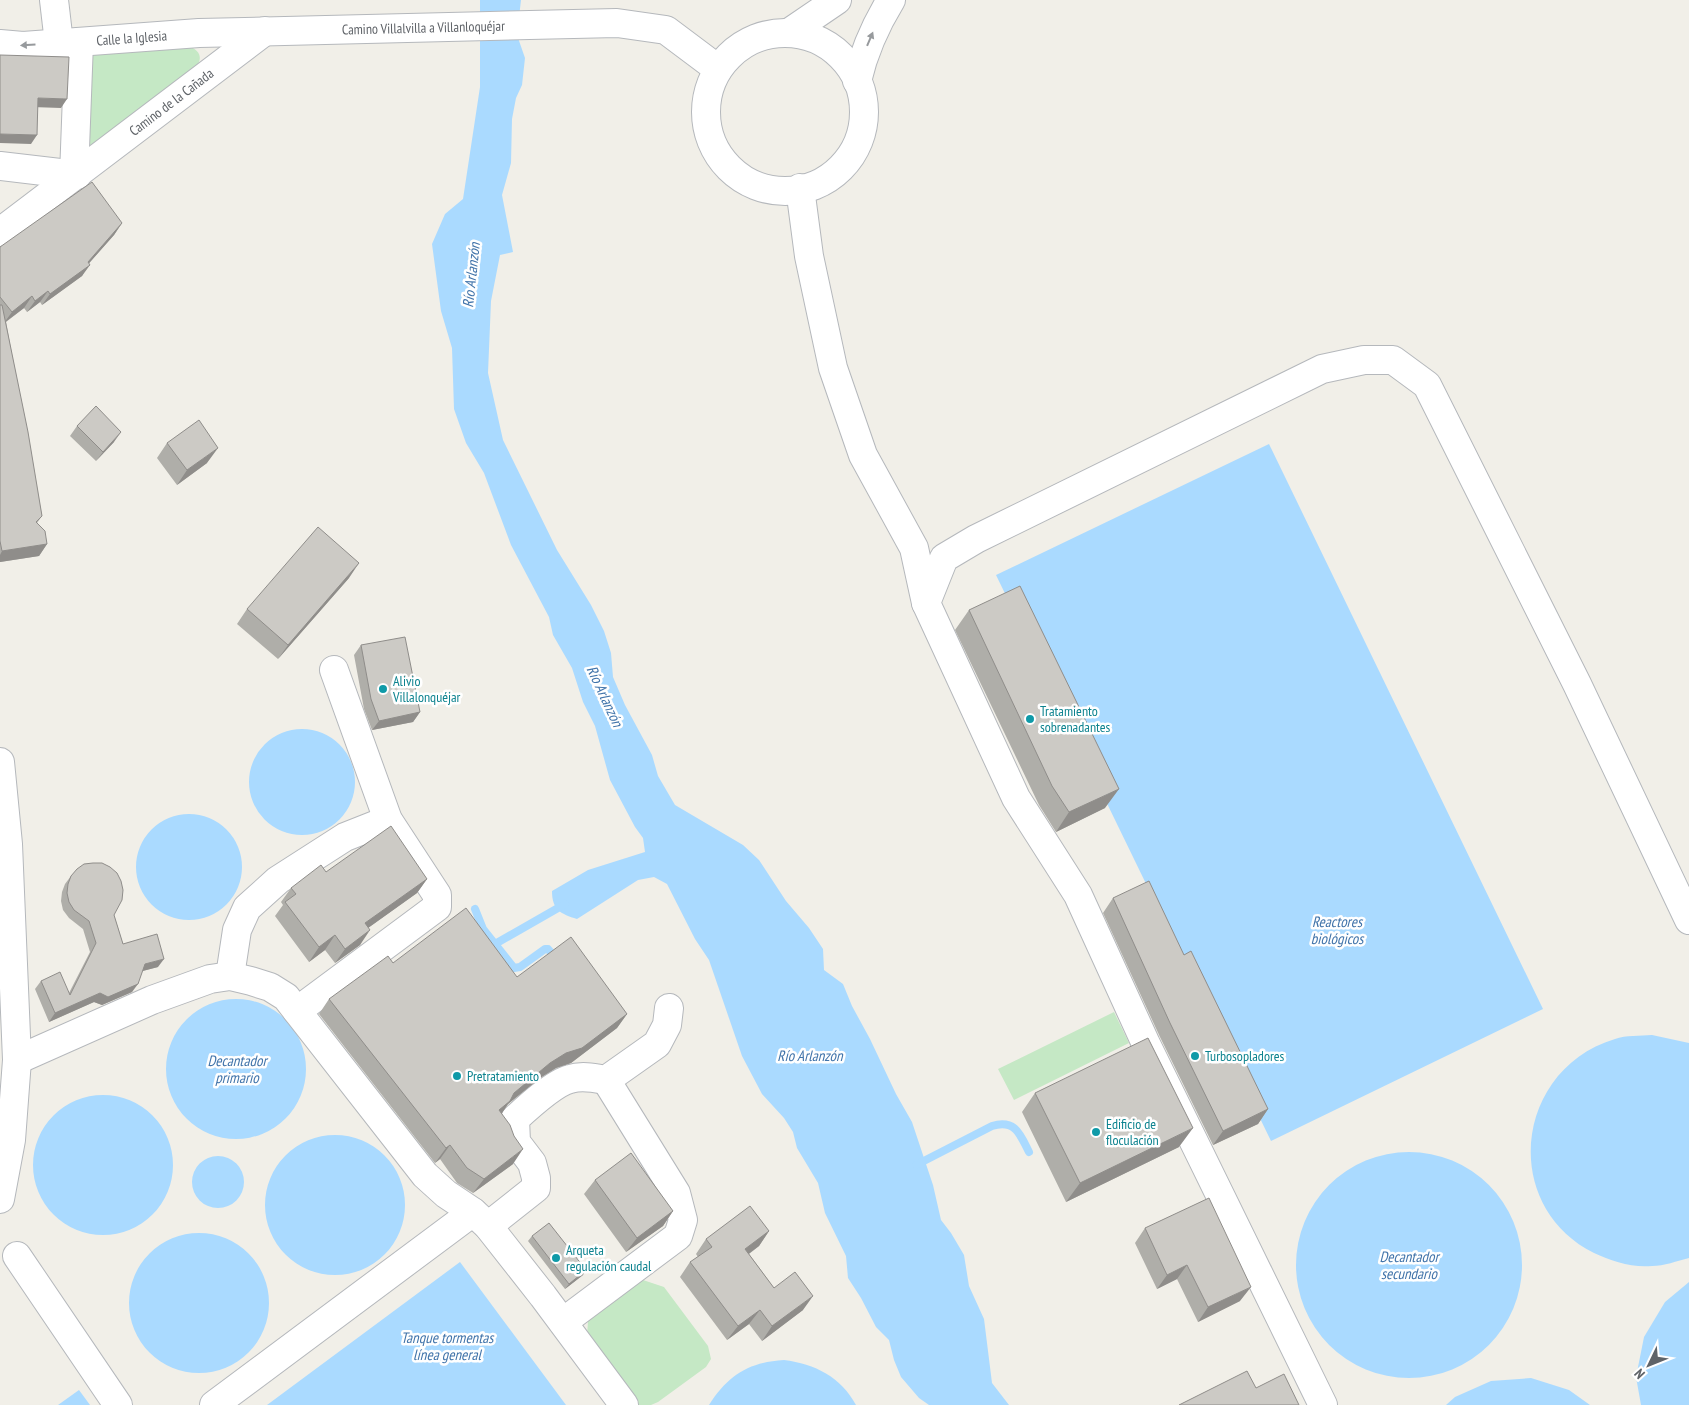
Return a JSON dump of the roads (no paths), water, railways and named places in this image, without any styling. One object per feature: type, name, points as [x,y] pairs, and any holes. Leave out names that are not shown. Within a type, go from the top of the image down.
[{"type":"street","points":[[7,167],[76,175],[69,42],[54,0]]},
{"type":"street","points":[[790,32],[837,0]]},
{"type":"street","points":[[857,81],[869,40],[891,0]]},
{"type":"street","name":"Camino Villalvilla a Villanloquéjar","points":[[265,31],[617,23],[666,30],[718,69]]},
{"type":"street","name":"Calle la Iglesia","points":[[0,44],[23,46],[198,33],[265,31]]},
{"type":"street","name":"Camino de la Cañada","points":[[0,232],[265,31]]},
{"type":"street","points":[[790,32],[804,35],[826,44],[844,60],[857,81],[863,104],[864,122],[853,151],[838,170],[816,184],[792,190],[767,189],[744,179],[724,163],[711,142],[705,117],[708,92],[718,69],[734,50],[755,38],[790,32]]},
{"type":"street","points":[[198,33],[210,39],[215,48],[217,59],[212,72]]},
{"type":"street","points":[[7,167],[26,182],[31,195],[27,212]]},
{"type":"street","points":[[800,188],[809,256],[833,368],[863,455],[914,548],[926,603],[1016,798],[1078,895],[1146,1044],[1322,1405]]},
{"type":"street","points":[[926,603],[944,558],[976,539],[1322,369],[1364,360],[1393,360],[1427,385],[1577,684],[1689,920]]},
{"type":"street","points":[[297,1011],[437,907],[438,895],[388,820],[334,670]]},
{"type":"street","points":[[0,762],[8,844],[17,1060],[11,1140],[0,1199]]},
{"type":"street","points":[[230,976],[237,930],[246,908],[278,880],[344,836],[388,820]]},
{"type":"street","points":[[17,1060],[152,1000],[210,979],[230,976],[270,987],[286,997],[425,1175],[446,1194],[480,1219],[563,1322],[624,1405]]},
{"type":"street","points":[[214,1405],[480,1219],[536,1188],[536,1178],[532,1163],[516,1142],[515,1119],[542,1095],[570,1079],[591,1077],[606,1080],[657,1044],[667,1025],[669,1008]]},
{"type":"street","points":[[563,1322],[678,1236],[683,1220],[676,1193],[606,1080]]},
{"type":"street","points":[[17,1256],[118,1405]]},
{"type":"water","name":"Río Arlanzón","points":[[480,0],[521,0],[517,35],[525,58],[522,85],[516,98],[512,119],[511,163],[502,195],[513,252],[500,255],[491,301],[488,373],[503,440],[557,550],[591,605],[604,631],[611,653],[613,677],[625,705],[652,755],[658,776],[675,805],[743,845],[759,860],[786,901],[809,928],[823,949],[824,970],[843,984],[896,1094],[912,1122],[933,1185],[941,1220],[964,1255],[969,1286],[984,1319],[992,1383],[1009,1405],[929,1405],[919,1398],[901,1377],[889,1340],[876,1327],[848,1278],[846,1256],[825,1213],[818,1183],[797,1148],[793,1132],[784,1118],[762,1094],[742,1056],[709,960],[695,939],[667,884],[654,877],[638,880],[577,919],[562,913],[554,903],[552,891],[588,870],[645,852],[643,838],[635,827],[610,780],[595,726],[583,702],[572,668],[553,635],[549,617],[511,545],[484,473],[466,443],[454,409],[452,348],[441,311],[432,244],[445,214],[463,199],[480,87]]},
{"type":"water","name":"Reactores biológicos","points":[[1269,444],[1543,1009],[1271,1141],[996,575]]},
{"type":"water","points":[[302,729],[322,733],[339,745],[351,762],[355,782],[351,802],[339,819],[322,831],[302,835],[282,831],[265,819],[253,802],[249,782],[253,762],[265,745],[282,733]]},
{"type":"water","points":[[189,814],[209,818],[226,830],[238,847],[242,867],[238,887],[226,904],[209,916],[189,920],[169,916],[152,904],[140,887],[136,867],[140,847],[152,830],[169,818]]},
{"type":"water","name":"Decantador primario","points":[[236,999],[250,1000],[263,1004],[286,1019],[301,1042],[305,1055],[305,1083],[301,1096],[286,1119],[263,1134],[250,1138],[236,1139],[222,1138],[209,1134],[186,1119],[171,1096],[167,1083],[166,1069],[167,1055],[171,1042],[186,1019],[209,1004],[222,1000]]},
{"type":"water","points":[[1652,1035],[1689,1043],[1689,1258],[1661,1265],[1637,1266],[1615,1261],[1594,1253],[1564,1231],[1543,1204],[1533,1172],[1531,1139],[1539,1107],[1556,1078],[1581,1055],[1615,1039],[1628,1036]]},
{"type":"water","points":[[103,1095],[117,1096],[130,1100],[153,1115],[168,1138],[172,1151],[172,1179],[168,1192],[153,1215],[130,1230],[117,1234],[103,1235],[89,1234],[76,1230],[53,1215],[38,1192],[34,1179],[33,1165],[34,1151],[38,1138],[53,1115],[76,1100],[89,1096]]},
{"type":"water","points":[[335,1135],[349,1136],[362,1140],[385,1155],[400,1178],[404,1191],[404,1219],[400,1232],[385,1255],[362,1270],[349,1274],[335,1275],[321,1274],[308,1270],[285,1255],[270,1232],[266,1219],[265,1205],[266,1191],[270,1178],[285,1155],[308,1140],[321,1136]]},
{"type":"water","name":"Decantador secundario","points":[[1398,1152],[1420,1152],[1442,1156],[1462,1165],[1481,1177],[1497,1193],[1509,1212],[1518,1232],[1522,1265],[1518,1298],[1514,1308],[1497,1337],[1481,1353],[1462,1365],[1442,1374],[1420,1378],[1398,1378],[1376,1374],[1356,1365],[1337,1353],[1321,1337],[1309,1318],[1300,1298],[1296,1276],[1296,1254],[1300,1232],[1309,1212],[1321,1193],[1337,1177],[1356,1165],[1376,1156]]},
{"type":"water","points":[[213,1156],[223,1156],[232,1160],[240,1168],[244,1182],[240,1196],[232,1204],[223,1208],[213,1208],[204,1204],[196,1196],[192,1187],[192,1177],[196,1168],[204,1160]]},
{"type":"water","points":[[199,1233],[213,1234],[226,1238],[249,1253],[264,1276],[268,1289],[268,1317],[264,1330],[249,1353],[226,1368],[213,1372],[199,1373],[185,1372],[172,1368],[149,1353],[134,1330],[130,1317],[129,1303],[130,1289],[134,1276],[149,1253],[172,1238],[185,1234]]},
{"type":"water","name":"Tanque tormentas línea general","points":[[460,1262],[566,1405],[267,1405]]},
{"type":"water","points":[[1689,1282],[1689,1405],[1641,1405],[1636,1377],[1644,1337],[1665,1302]]},
{"type":"water","points":[[784,1360],[806,1365],[826,1374],[843,1387],[856,1405],[709,1405],[724,1386],[740,1372],[760,1364]]},
{"type":"water","points":[[1531,1378],[1569,1390],[1590,1405],[1446,1405],[1455,1397],[1491,1381]]},
{"type":"water","points":[[79,1390],[90,1405],[58,1405]]},
{"type":"waterway","points":[[495,944],[565,904]]},
{"type":"waterway","points":[[475,909],[483,929],[514,968],[520,967],[545,949],[548,949],[554,956]]},
{"type":"waterway","points":[[916,1165],[992,1126],[1000,1124],[1011,1126],[1016,1130],[1029,1152]]},
{"type":"place","name":"Alivio Villalonquéjar","points":[[383,689]]},
{"type":"place","name":"Tratamiento sobrenadantes","points":[[1030,719]]},
{"type":"place","name":"Turbosopladores","points":[[1195,1056]]},
{"type":"place","name":"Pretratamiento","points":[[457,1076]]},
{"type":"place","name":"Edificio de floculación","points":[[1096,1132]]},
{"type":"place","name":"Arqueta regulación caudal","points":[[556,1258]]}]
